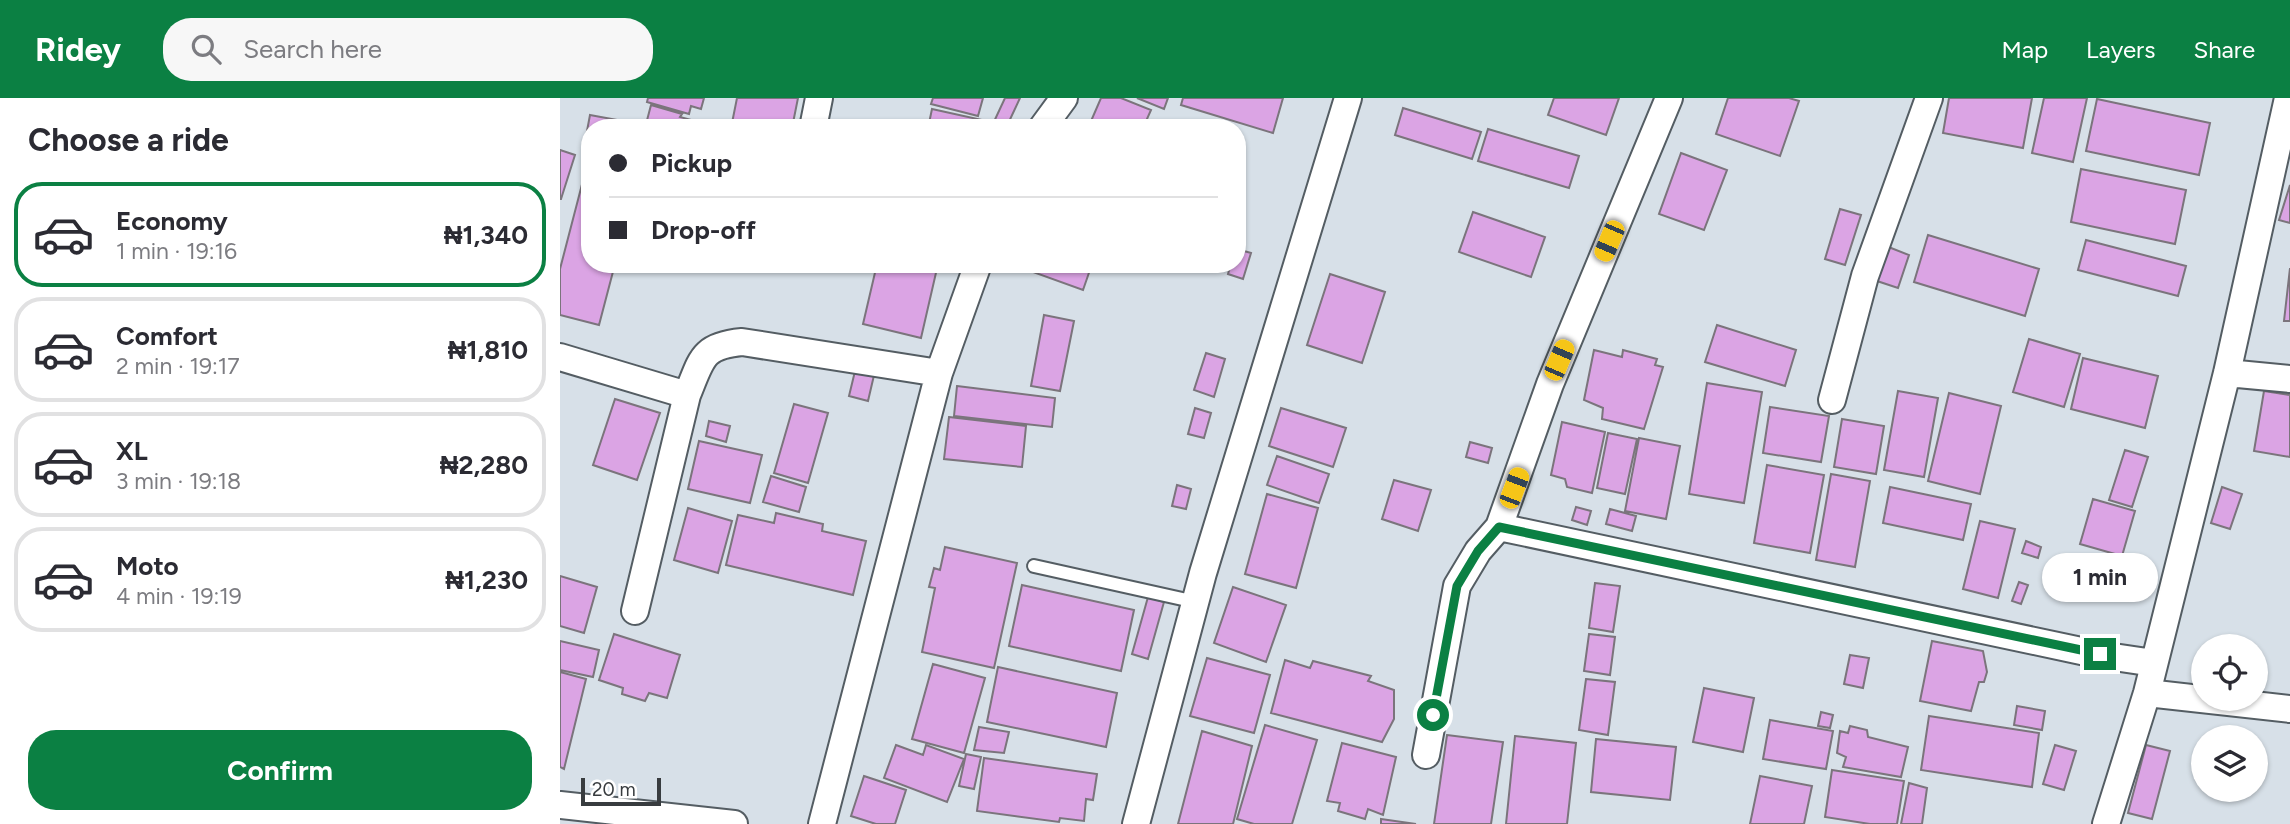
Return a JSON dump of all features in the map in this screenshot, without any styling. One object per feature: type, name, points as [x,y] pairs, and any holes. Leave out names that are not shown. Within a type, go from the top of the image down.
[{"type":"street","points":[[815,119],[819,98]]},
{"type":"street","points":[[1049,119],[1064,98]]},
{"type":"street","points":[[1136,824],[1196,602],[1348,98]]},
{"type":"street","points":[[1426,755],[1457,586],[1478,551],[1499,527],[1550,384],[1669,98]]},
{"type":"street","points":[[1832,400],[1865,276],[1929,98]]},
{"type":"street","points":[[2106,824],[2147,693],[2228,373],[2288,98]]},
{"type":"street","points":[[822,824],[939,373],[975,273]]},
{"type":"street","points":[[635,611],[687,395],[704,354],[717,344],[742,342],[939,373]]},
{"type":"street","points":[[560,357],[687,395]]},
{"type":"street","points":[[2228,373],[2290,379]]},
{"type":"street","points":[[1499,527],[2100,654],[2154,663]]},
{"type":"street","points":[[2147,693],[2290,709]]},
{"type":"street","points":[[560,805],[734,824]]},
{"type":"lane","points":[[1034,566],[1196,602]]},
{"type":"building","points":[[648,98],[704,98],[701,109],[691,106],[689,114],[647,102]]},
{"type":"building","points":[[737,98],[798,98],[794,119],[733,119]]},
{"type":"building","points":[[933,98],[983,98],[978,116],[931,104]]},
{"type":"building","points":[[1005,98],[1020,98],[1010,119],[995,119]]},
{"type":"building","points":[[1101,98],[1121,98],[1151,110],[1147,119],[1092,119]]},
{"type":"building","points":[[1137,98],[1168,98],[1164,109]]},
{"type":"building","points":[[1183,98],[1283,98],[1273,133],[1246,125],[1246,119],[1227,119],[1181,105]]},
{"type":"building","points":[[1554,98],[1619,98],[1606,135],[1548,115]]},
{"type":"building","points":[[1728,98],[1789,98],[1799,101],[1780,156],[1716,134]]},
{"type":"building","points":[[1949,98],[2032,98],[2023,148],[1943,133]]},
{"type":"building","points":[[2044,98],[2087,98],[2073,162],[2032,153]]},
{"type":"building","points":[[2097,99],[2210,123],[2199,175],[2086,151]]},
{"type":"building","points":[[651,105],[682,114],[680,117],[687,119],[647,119]]},
{"type":"building","points":[[1403,108],[1481,132],[1472,159],[1395,135]]},
{"type":"building","points":[[932,109],[977,119],[930,119]]},
{"type":"building","points":[[590,115],[612,119],[589,119]]},
{"type":"building","points":[[1488,129],[1579,156],[1569,188],[1478,161]]},
{"type":"building","points":[[560,150],[575,155],[561,199],[560,199]]},
{"type":"building","points":[[1681,153],[1727,170],[1704,230],[1659,214]]},
{"type":"building","points":[[2081,169],[2186,190],[2175,244],[2071,222]]},
{"type":"building","points":[[2290,185],[2290,223],[2279,220]]},
{"type":"building","points":[[581,188],[581,273],[613,273],[599,325],[560,315],[560,269]]},
{"type":"building","points":[[1840,209],[1861,215],[1845,265],[1825,259]]},
{"type":"building","points":[[1473,212],[1545,237],[1531,277],[1459,252]]},
{"type":"building","points":[[1928,235],[2039,269],[2025,316],[1914,282]]},
{"type":"building","points":[[2086,240],[2186,266],[2178,296],[2078,270]]},
{"type":"building","points":[[1886,246],[1909,255],[1898,288],[1874,280]]},
{"type":"building","points":[[1246,252],[1251,253],[1246,269]]},
{"type":"building","points":[[2290,268],[2290,321],[2284,321]]},
{"type":"building","points":[[875,273],[936,273],[921,338],[863,324]]},
{"type":"building","points":[[1036,273],[1089,273],[1083,290]]},
{"type":"building","points":[[1228,273],[1245,273],[1243,279]]},
{"type":"building","points":[[1330,274],[1385,292],[1362,363],[1307,345]]},
{"type":"building","points":[[1044,315],[1074,321],[1060,391],[1031,386]]},
{"type":"building","points":[[1717,325],[1796,350],[1785,386],[1705,362]]},
{"type":"building","points":[[2029,339],[2080,354],[2064,407],[2013,392]]},
{"type":"building","points":[[1594,350],[1622,357],[1623,350],[1657,359],[1655,365],[1663,367],[1644,429],[1602,419],[1603,408],[1584,400]]},
{"type":"building","points":[[1206,353],[1225,359],[1214,397],[1194,390]]},
{"type":"building","points":[[2083,358],[2158,376],[2145,428],[2071,409]]},
{"type":"building","points":[[856,367],[875,371],[868,401],[849,396]]},
{"type":"building","points":[[1707,383],[1762,392],[1744,503],[1689,494]]},
{"type":"building","points":[[957,386],[1055,398],[1052,427],[954,416]]},
{"type":"building","points":[[1898,391],[1938,398],[1924,477],[1884,470]]},
{"type":"building","points":[[2264,391],[2290,395],[2290,457],[2254,451]]},
{"type":"building","points":[[1949,393],[2001,406],[1980,494],[1928,481]]},
{"type":"building","points":[[615,399],[660,413],[637,480],[593,465]]},
{"type":"building","points":[[794,404],[828,413],[808,483],[774,473]]},
{"type":"building","points":[[1770,407],[1829,416],[1821,462],[1763,453]]},
{"type":"building","points":[[1195,408],[1211,413],[1204,438],[1188,434]]},
{"type":"building","points":[[1281,408],[1346,428],[1333,467],[1269,446]]},
{"type":"building","points":[[949,417],[1026,426],[1022,467],[944,459]]},
{"type":"building","points":[[1842,419],[1884,426],[1876,474],[1834,467]]},
{"type":"building","points":[[709,421],[730,426],[726,442],[706,436]]},
{"type":"building","points":[[1562,422],[1605,432],[1592,493],[1567,487],[1565,479],[1551,475]]},
{"type":"building","points":[[1608,433],[1637,439],[1625,494],[1597,488]]},
{"type":"building","points":[[1639,438],[1680,446],[1666,519],[1625,511]]},
{"type":"building","points":[[699,441],[762,455],[750,503],[688,489]]},
{"type":"building","points":[[1470,442],[1492,448],[1488,463],[1466,457]]},
{"type":"building","points":[[2125,450],[2148,457],[2132,507],[2109,500]]},
{"type":"building","points":[[1277,456],[1329,474],[1319,503],[1267,485]]},
{"type":"building","points":[[1767,465],[1824,475],[1810,553],[1754,543]]},
{"type":"building","points":[[1831,474],[1870,481],[1855,567],[1816,560]]},
{"type":"building","points":[[771,476],[806,487],[799,512],[763,502]]},
{"type":"building","points":[[1394,480],[1431,490],[1418,531],[1382,519]]},
{"type":"building","points":[[1177,485],[1191,489],[1186,509],[1172,506]]},
{"type":"building","points":[[1890,487],[1971,504],[1963,540],[1883,523]]},
{"type":"building","points":[[2222,487],[2242,494],[2230,529],[2211,523]]},
{"type":"building","points":[[1267,494],[1318,508],[1296,588],[1245,574]]},
{"type":"building","points":[[2093,499],[2135,511],[2122,556],[2080,544]]},
{"type":"building","points":[[1576,507],[1591,511],[1587,525],[1572,520]]},
{"type":"building","points":[[688,508],[732,521],[718,573],[674,560]]},
{"type":"building","points":[[1610,509],[1636,516],[1632,531],[1606,524]]},
{"type":"building","points":[[776,513],[823,524],[822,531],[866,541],[853,595],[726,565],[738,515],[774,523]]},
{"type":"building","points":[[1980,521],[2015,529],[1998,598],[1963,589]]},
{"type":"building","points":[[2026,541],[2041,547],[2038,558],[2022,553]]},
{"type":"building","points":[[945,547],[1017,563],[994,668],[922,652],[935,588],[929,587],[934,568],[940,570]]},
{"type":"building","points":[[560,576],[597,587],[584,633],[560,626]]},
{"type":"building","points":[[2019,582],[2028,585],[2021,604],[2012,601]]},
{"type":"building","points":[[1595,583],[1620,586],[1613,632],[1589,628]]},
{"type":"building","points":[[1022,585],[1134,610],[1121,671],[1009,646]]},
{"type":"building","points":[[1233,587],[1286,605],[1266,662],[1214,643]]},
{"type":"building","points":[[1148,597],[1164,602],[1148,659],[1132,654]]},
{"type":"building","points":[[614,634],[680,655],[667,698],[649,693],[645,701],[622,694],[623,688],[599,680]]},
{"type":"building","points":[[1589,634],[1615,637],[1610,675],[1584,671]]},
{"type":"building","points":[[560,641],[599,650],[593,677],[560,670]]},
{"type":"building","points":[[1932,641],[1983,651],[1987,672],[1984,682],[1979,682],[1971,711],[1920,701]]},
{"type":"building","points":[[1850,655],[1869,658],[1863,688],[1844,684]]},
{"type":"building","points":[[1207,658],[1270,675],[1254,733],[1190,716]]},
{"type":"building","points":[[1285,660],[1310,668],[1313,661],[1371,676],[1368,681],[1394,690],[1394,719],[1382,742],[1271,713]]},
{"type":"building","points":[[933,664],[985,678],[964,753],[912,739]]},
{"type":"building","points":[[998,667],[1117,693],[1106,747],[987,722]]},
{"type":"building","points":[[560,672],[586,679],[564,769],[560,767]]},
{"type":"building","points":[[1586,679],[1615,682],[1608,735],[1579,730]]},
{"type":"building","points":[[1704,688],[1754,698],[1743,752],[1693,742]]},
{"type":"building","points":[[2017,706],[2045,711],[2042,730],[2014,725]]},
{"type":"building","points":[[1821,712],[1833,715],[1830,728],[1818,726]]},
{"type":"building","points":[[1929,716],[2039,733],[2032,787],[1921,770]]},
{"type":"building","points":[[1770,720],[1833,731],[1826,769],[1763,759]]},
{"type":"building","points":[[1265,725],[1317,740],[1292,824],[1254,824],[1237,819]]},
{"type":"building","points":[[1850,726],[1867,730],[1868,737],[1908,747],[1901,777],[1843,767],[1846,757],[1837,753],[1840,731],[1848,733]]},
{"type":"building","points":[[979,727],[1009,732],[1004,753],[974,750]]},
{"type":"building","points":[[1202,731],[1252,746],[1233,824],[1178,824]]},
{"type":"building","points":[[1447,735],[1503,742],[1491,824],[1434,824]]},
{"type":"building","points":[[1515,736],[1576,743],[1567,824],[1506,824]]},
{"type":"building","points":[[1596,739],[1676,747],[1670,800],[1591,792]]},
{"type":"building","points":[[1342,743],[1396,757],[1383,815],[1368,809],[1365,819],[1338,811],[1340,803],[1327,801]]},
{"type":"building","points":[[896,745],[923,755],[926,745],[964,759],[947,802],[884,778]]},
{"type":"building","points":[[2055,745],[2076,751],[2064,790],[2043,784]]},
{"type":"building","points":[[2146,745],[2170,751],[2152,819],[2128,813]]},
{"type":"building","points":[[966,754],[981,757],[974,789],[959,786]]},
{"type":"building","points":[[984,758],[1097,774],[1093,800],[1086,799],[1084,821],[1060,818],[1059,822],[977,811]]},
{"type":"building","points":[[1832,770],[1904,781],[1897,824],[1870,824],[1825,817]]},
{"type":"building","points":[[864,776],[906,790],[895,824],[876,824],[851,816]]},
{"type":"building","points":[[1760,776],[1812,786],[1804,824],[1750,824]]},
{"type":"building","points":[[1909,783],[1927,788],[1922,824],[1901,824]]},
{"type":"building","points":[[1381,819],[1416,824],[1381,824]]},
{"type":"route","points":[[1433,715],[1457,586],[1478,551],[1499,527],[2100,654]]}]
